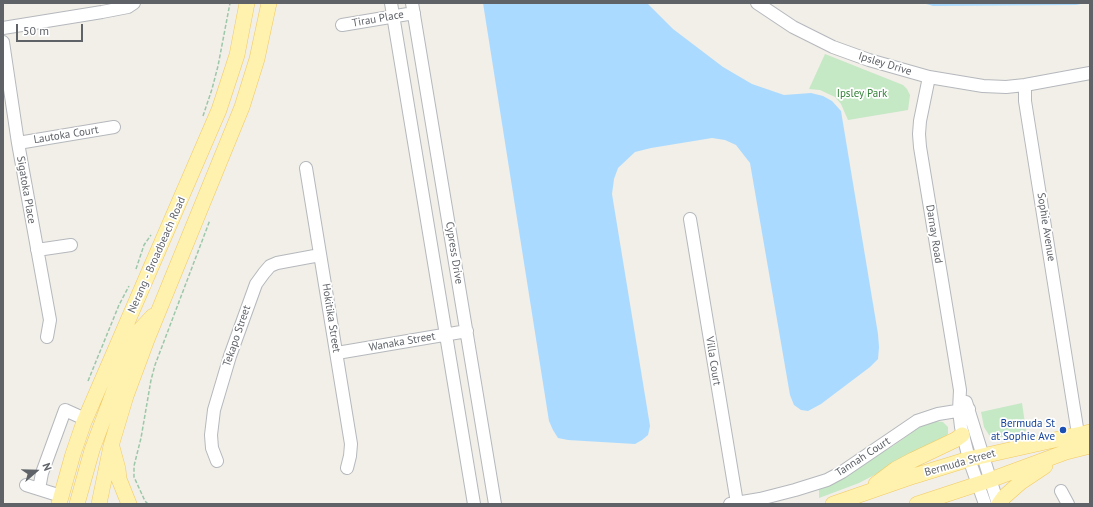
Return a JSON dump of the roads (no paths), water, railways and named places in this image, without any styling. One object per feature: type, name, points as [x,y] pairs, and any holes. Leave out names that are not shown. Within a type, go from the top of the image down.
[{"type":"main road","name":"Nerang - Broadbeach Road","points":[[60,500],[72,454],[85,419],[219,110],[237,55],[247,3]]},
{"type":"main road","name":"Nerang - Broadbeach Road","points":[[99,504],[111,446],[134,372],[242,107],[257,58],[268,3]]},
{"type":"main road","points":[[77,504],[92,450],[128,353],[138,332],[159,308]]},
{"type":"main road","name":"Bermuda Street","points":[[833,504],[976,457],[1084,433]]},
{"type":"main road","points":[[864,493],[896,469],[955,440],[962,435]]},
{"type":"main road","points":[[111,446],[123,490],[129,504]]},
{"type":"main road","points":[[917,504],[951,500],[984,482],[1066,452],[1090,446]]},
{"type":"main road","points":[[998,504],[1021,482],[1066,452]]},
{"type":"street","points":[[3,28],[102,12],[128,7],[134,3]]},
{"type":"street","name":"Cypress Drive","points":[[391,3],[474,504]]},
{"type":"street","name":"Ipsley Drive","points":[[756,3],[793,27],[834,47],[875,62],[929,77],[983,86],[1006,87],[1026,85]]},
{"type":"street","name":"Cypress Drive","points":[[413,8],[495,504]]},
{"type":"street","name":"Tirau Place","points":[[342,25],[393,17],[413,8]]},
{"type":"street","name":"Sigatoka Place","points":[[3,42],[18,143],[50,320],[47,337]]},
{"type":"street","points":[[1026,85],[1090,73]]},
{"type":"street","name":"Darnay Road","points":[[929,77],[920,121],[920,147],[960,390],[976,457]]},
{"type":"street","name":"Sophie Avenue","points":[[1026,85],[1025,101],[1084,433]]},
{"type":"street","name":"Lautoka Court","points":[[18,143],[114,127]]},
{"type":"street","name":"Hokitika Street","points":[[306,168],[351,444],[347,468]]},
{"type":"street","name":"Villa Court","points":[[690,219],[733,503]]},
{"type":"street","points":[[37,250],[71,245]]},
{"type":"street","name":"Tekapo Street","points":[[217,461],[212,448],[211,435],[214,410],[230,356],[256,284],[270,266],[277,263],[320,254]]},
{"type":"street","name":"Wanaka Street","points":[[337,353],[467,331]]},
{"type":"street","points":[[39,489],[42,473],[65,410],[85,419]]},
{"type":"street","name":"Darnay Road","points":[[964,410],[962,435],[976,457]]},
{"type":"street","name":"Tannah Court","points":[[733,503],[760,499],[827,480],[848,468],[917,421],[938,414],[964,410]]},
{"type":"street","points":[[976,457],[984,482],[998,504]]},
{"type":"street","points":[[984,482],[985,504]]},
{"type":"street","points":[[26,485],[39,489],[60,500]]},
{"type":"street","points":[[1061,491],[1068,504]]},
{"type":"water","points":[[483,3],[647,3],[673,29],[723,67],[752,84],[784,95],[811,93],[823,96],[832,101],[841,111],[878,334],[878,359],[870,367],[821,404],[808,411],[801,410],[794,405],[790,395],[750,163],[736,145],[725,140],[712,138],[651,148],[635,152],[618,168],[614,179],[612,194],[650,426],[648,435],[635,444],[568,440],[558,438],[549,421]]},
{"type":"water","points":[[923,3],[1086,3],[1076,5],[933,6]]},
{"type":"place","name":"Bermuda St at Sophie Ave","points":[[1063,430]]},
{"type":"park label","name":"Ipsley Park","points":[[862,94]]}]
